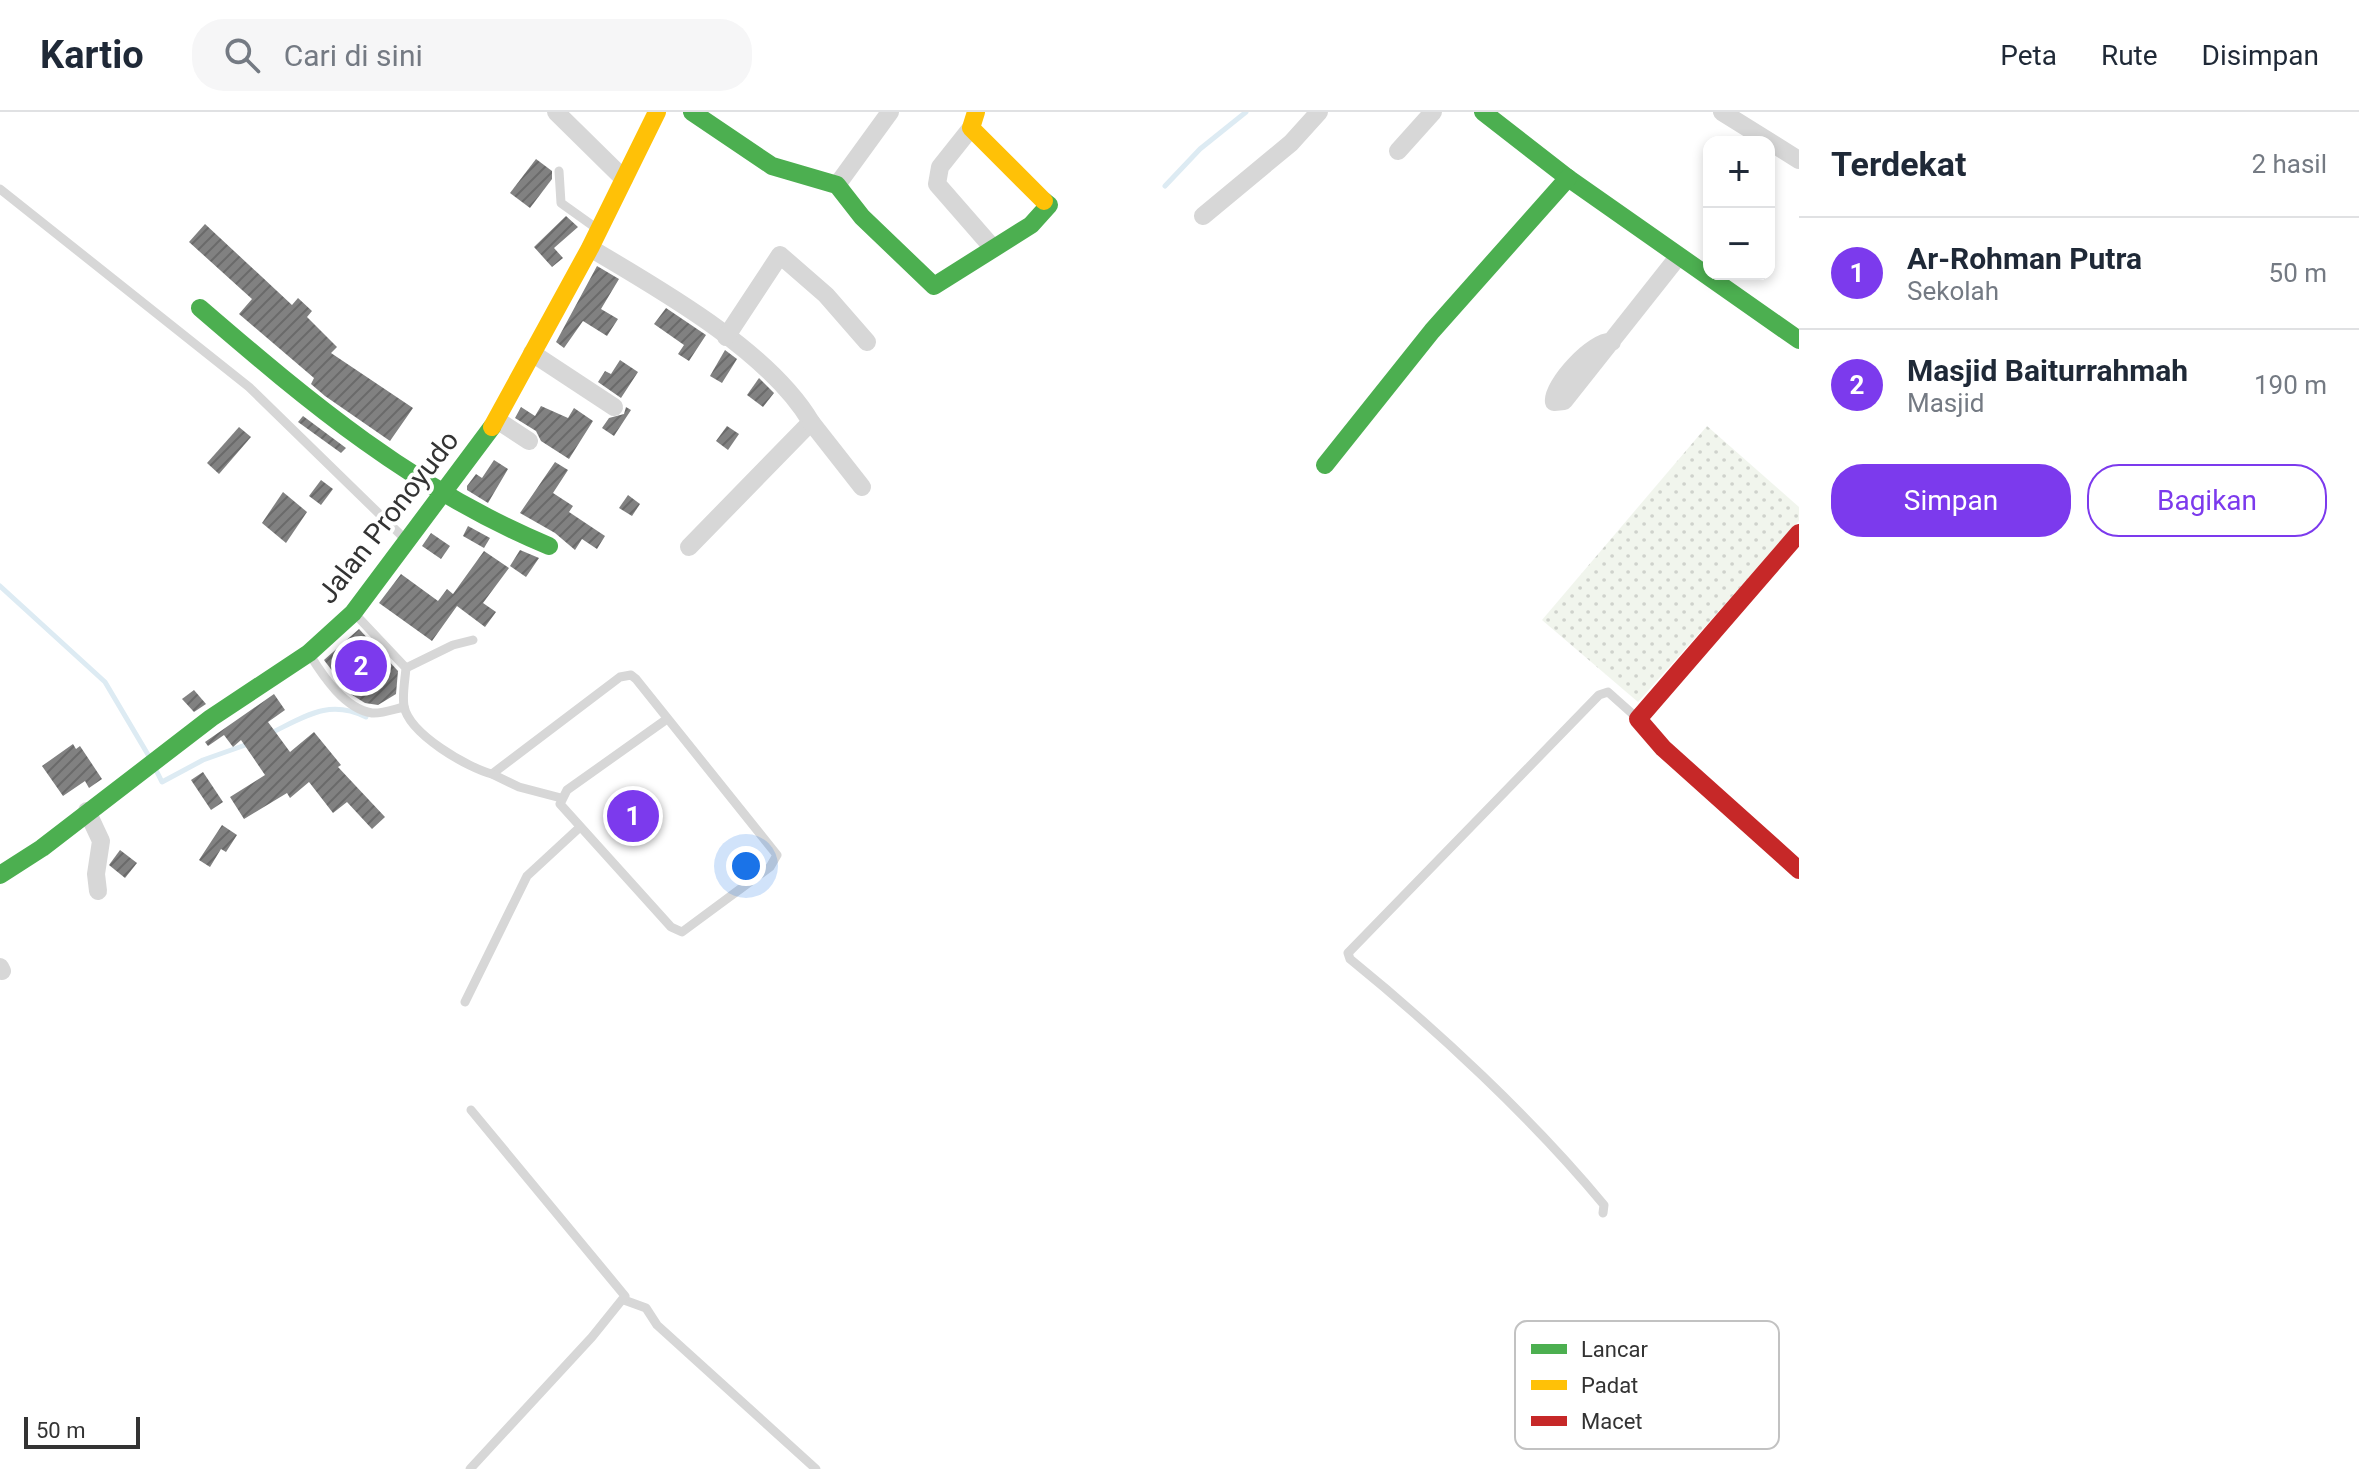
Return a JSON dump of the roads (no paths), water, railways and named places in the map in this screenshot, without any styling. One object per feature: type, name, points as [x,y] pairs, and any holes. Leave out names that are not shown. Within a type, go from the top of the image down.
[{"type":"street","points":[[556,112],[624,179]]},
{"type":"street","name":"Jalan Pronoyudo","points":[[0,875],[42,848],[135,775],[309,653],[353,613],[497,420],[590,248],[657,112]]},
{"type":"street","points":[[692,112],[772,166],[837,185],[862,217],[934,286],[1031,225],[1049,205],[974,116],[936,176],[937,184],[992,247]]},
{"type":"street","points":[[837,185],[890,112]]},
{"type":"street","points":[[1203,216],[1291,143],[1319,112]]},
{"type":"street","points":[[1398,151],[1433,112]]},
{"type":"street","points":[[1483,112],[1568,178],[1799,340]]},
{"type":"street","points":[[1722,112],[1799,160]]},
{"type":"street","points":[[1325,465],[1432,331],[1568,178]]},
{"type":"street","points":[[590,248],[726,337],[785,384],[862,487]]},
{"type":"street","points":[[726,337],[780,255],[786,256],[826,295],[867,342]]},
{"type":"street","points":[[1612,342],[1678,257]]},
{"type":"street","points":[[200,308],[316,408],[380,454],[446,491],[489,521],[549,546]]},
{"type":"street","points":[[532,353],[614,407]]},
{"type":"street","points":[[497,420],[529,441]]},
{"type":"street","points":[[689,547],[811,422]]},
{"type":"street","points":[[1799,533],[1638,719],[1663,748],[1799,870]]},
{"type":"street","points":[[87,811],[101,841],[96,874],[98,891]]},
{"type":"lane","points":[[559,171],[561,203],[599,230]]},
{"type":"lane","points":[[0,189],[249,387],[407,542]]},
{"type":"lane","points":[[353,613],[406,668],[404,707],[422,734],[473,769],[519,787],[561,798]]},
{"type":"lane","points":[[406,668],[453,645],[473,640]]},
{"type":"lane","points":[[309,653],[340,695],[363,710],[375,714],[404,707]]},
{"type":"lane","points":[[492,774],[624,675],[636,679],[775,851],[775,861],[688,929],[679,932],[579,828],[563,809],[561,798],[567,790],[667,719]]},
{"type":"lane","points":[[1603,1213],[1604,1205],[1569,1165],[1389,991],[1350,959],[1348,953],[1599,695],[1608,692],[1638,719]]},
{"type":"lane","points":[[465,1002],[527,876],[579,828]]},
{"type":"lane","points":[[470,1469],[624,1300],[623,1292],[587,1246],[471,1110]]},
{"type":"lane","points":[[624,1300],[646,1308],[657,1325],[816,1469]]},
{"type":"waterway","points":[[1165,186],[1200,149],[1246,112]]},
{"type":"waterway","points":[[0,586],[105,682],[150,758]]},
{"type":"waterway","points":[[271,733],[307,716],[329,710],[353,712],[366,717]]},
{"type":"waterway","points":[[156,770],[162,782],[203,760],[251,743]]},
{"type":"place","name":"Masjid Baiturrahmah","points":[[361,666]]},
{"type":"place","name":"Ar-Rohman Putra","points":[[633,816]]}]
